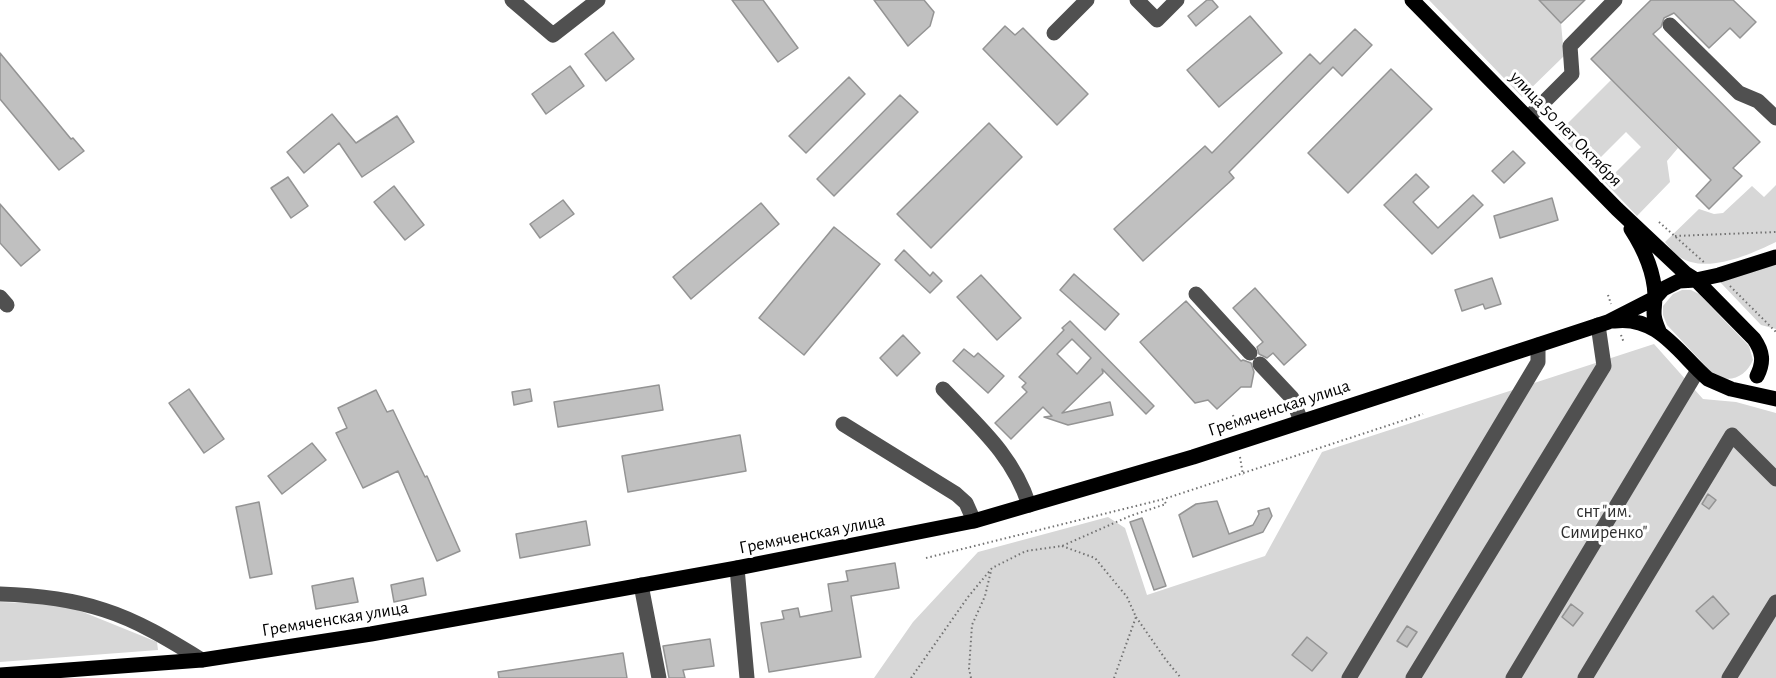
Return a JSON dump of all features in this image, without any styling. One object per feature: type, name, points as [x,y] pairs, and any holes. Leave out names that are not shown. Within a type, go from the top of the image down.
[{"type":"main road","name":"улица 50 лет Октября","points":[[1412,0],[1617,209],[1685,273],[1696,280],[1754,339]]},
{"type":"main road","points":[[1617,209],[1645,253],[1655,298],[1653,312],[1659,331]]},
{"type":"main road","points":[[1603,323],[1655,298],[1679,281],[1696,280],[1776,257]]},
{"type":"main road","points":[[1603,323],[1635,321],[1647,324],[1659,331],[1708,379],[1731,389],[1776,399]]},
{"type":"main road","name":"Гремяченская улица","points":[[0,675],[100,674],[371,634],[737,568],[974,521],[1193,457],[1603,323]]},
{"type":"main road","points":[[1731,389],[1740,387],[1757,376],[1775,358],[1754,339]]},
{"type":"main road","points":[[1754,339],[1760,347],[1763,359],[1757,376]]},
{"type":"lane","points":[[512,0],[553,35],[598,0]]},
{"type":"lane","points":[[1054,33],[1087,0]]},
{"type":"lane","points":[[1137,0],[1157,20],[1177,0]]},
{"type":"lane","points":[[1528,118],[1572,74],[1570,46],[1615,0]]},
{"type":"lane","points":[[1670,25],[1739,93],[1758,101],[1776,118]]},
{"type":"lane","points":[[1196,294],[1292,398],[1301,421]]},
{"type":"lane","points":[[1413,678],[1604,366],[1603,323]]},
{"type":"lane","points":[[1349,678],[1538,362],[1538,345]]},
{"type":"lane","points":[[1513,678],[1698,370]]},
{"type":"lane","points":[[943,389],[1012,465],[1023,485],[1029,505]]},
{"type":"lane","points":[[843,424],[956,494],[966,503],[974,521]]},
{"type":"lane","points":[[1585,678],[1732,435],[1776,479]]},
{"type":"lane","points":[[737,568],[747,678]]},
{"type":"lane","points":[[641,585],[659,678]]},
{"type":"lane","points":[[0,594],[41,597],[104,610],[156,632],[202,660]]},
{"type":"lane","points":[[1729,678],[1776,602]]},
{"type":"path","points":[[1675,236],[1776,232]]},
{"type":"path","points":[[926,558],[1164,499],[1423,414]]},
{"type":"path","points":[[911,678],[968,597],[992,568],[1026,551],[1062,546],[1130,516],[1166,504],[1164,499]]},
{"type":"path","points":[[1062,546],[1095,558],[1127,597],[1136,617],[1181,678]]},
{"type":"path","points":[[970,678],[972,626],[985,596],[992,568]]},
{"type":"path","points":[[1114,678],[1136,617]]},
{"type":"green space","points":[[1429,0],[1539,0],[1561,23],[1564,56],[1522,97]]},
{"type":"green space","points":[[1611,80],[1678,148],[1667,161],[1670,182],[1637,216],[1558,133]],"holes":[[[1626,132],[1641,147],[1612,176],[1597,161]]]},
{"type":"green space","points":[[1776,185],[1776,242],[1727,261],[1701,264],[1678,256],[1665,242],[1699,209],[1714,214],[1723,213],[1752,186],[1764,197]]},
{"type":"green space","points":[[1776,261],[1776,329],[1761,325],[1720,282]]},
{"type":"green space","points":[[1682,290],[1691,290],[1699,294],[1749,346],[1753,360],[1742,374],[1726,379],[1714,375],[1667,325],[1663,315],[1663,306],[1673,294]]},
{"type":"green space","name":"снт \"им. Симиренко\"","points":[[1654,344],[1703,399],[1736,402],[1776,413],[1776,678],[874,678],[913,622],[978,552],[1108,517],[1125,528],[1147,595],[1265,556],[1322,452]]},
{"type":"green space","points":[[0,602],[55,604],[78,610],[157,642],[158,650],[0,662]]},
{"type":"building","points":[[732,0],[763,0],[798,48],[778,62]]},
{"type":"building","points":[[874,0],[924,0],[934,12],[930,26],[908,46]]},
{"type":"building","points":[[1207,0],[1212,0],[1218,7],[1196,26],[1188,16]]},
{"type":"building","points":[[1539,0],[1585,0],[1561,23]]},
{"type":"building","points":[[1651,0],[1733,0],[1756,22],[1740,38],[1730,28],[1709,48],[1674,13],[1664,18],[1661,27],[1653,34],[1760,142],[1733,168],[1742,176],[1709,209],[1696,196],[1711,180],[1591,59]]},
{"type":"building","points":[[1250,16],[1282,53],[1219,107],[1187,70]]},
{"type":"building","points":[[1005,26],[1015,35],[1023,28],[1088,94],[1057,125],[983,49]]},
{"type":"building","points":[[1355,29],[1372,45],[1342,76],[1333,67],[1229,172],[1234,178],[1143,261],[1114,229],[1205,146],[1212,153],[1310,54],[1320,64]]},
{"type":"building","points":[[613,32],[634,59],[606,81],[585,54]]},
{"type":"building","points":[[0,53],[71,139],[73,138],[84,151],[59,170],[0,99]]},
{"type":"building","points":[[570,66],[584,86],[546,114],[532,94]]},
{"type":"building","points":[[1391,69],[1432,109],[1348,193],[1308,153]]},
{"type":"building","points":[[849,77],[865,94],[806,153],[789,136]]},
{"type":"building","points":[[900,95],[918,112],[834,196],[817,179]]},
{"type":"building","points":[[332,114],[356,143],[397,116],[414,142],[362,177],[339,143],[304,173],[287,152]]},
{"type":"building","points":[[989,123],[1022,157],[931,248],[897,214]]},
{"type":"building","points":[[1513,151],[1525,163],[1504,183],[1492,171]]},
{"type":"building","points":[[1416,174],[1429,187],[1413,202],[1438,228],[1473,195],[1483,205],[1432,254],[1384,205]]},
{"type":"building","points":[[288,177],[308,206],[291,218],[271,188]]},
{"type":"building","points":[[394,186],[424,225],[405,240],[374,202]]},
{"type":"building","points":[[1552,198],[1558,220],[1500,238],[1494,216]]},
{"type":"building","points":[[563,200],[574,214],[540,238],[530,224]]},
{"type":"building","points":[[761,203],[779,224],[691,299],[673,277]]},
{"type":"building","points":[[0,204],[40,250],[21,266],[0,243]]},
{"type":"building","points":[[834,227],[880,264],[804,355],[759,318]]},
{"type":"building","points":[[904,250],[930,276],[933,272],[942,281],[930,293],[895,260]]},
{"type":"building","points":[[1074,274],[1119,314],[1105,330],[1060,290]]},
{"type":"building","points":[[981,275],[1021,318],[997,340],[957,297]]},
{"type":"building","points":[[1492,278],[1501,304],[1485,309],[1483,304],[1462,311],[1455,290]]},
{"type":"building","points":[[1255,288],[1306,345],[1284,365],[1273,353],[1267,358],[1259,354],[1257,347],[1263,342],[1233,308]]},
{"type":"building","points":[[1186,301],[1241,361],[1251,363],[1254,372],[1251,387],[1241,387],[1217,409],[1208,400],[1195,403],[1140,342]]},
{"type":"building","points":[[1070,321],[1154,406],[1146,414],[1102,369],[1103,373],[1062,413],[1110,402],[1113,415],[1068,425],[1044,417],[1052,416],[1043,407],[1011,439],[995,423],[1027,392],[1022,387],[1026,383],[1019,377],[1064,330],[1062,328]],"holes":[[[1072,339],[1091,358],[1077,374],[1057,354]]]},
{"type":"building","points":[[903,335],[920,353],[897,376],[880,358]]},
{"type":"building","points":[[964,349],[974,357],[978,353],[1004,376],[988,393],[953,361]]},
{"type":"building","points":[[659,385],[663,410],[558,427],[554,402]]},
{"type":"building","points":[[189,389],[224,439],[204,453],[169,403]]},
{"type":"building","points":[[530,389],[532,401],[514,405],[512,392]]},
{"type":"building","points":[[376,390],[387,412],[393,410],[425,477],[427,476],[460,551],[437,561],[398,471],[363,488],[336,433],[347,428],[338,408]]},
{"type":"building","points":[[740,435],[746,471],[628,492],[622,456]]},
{"type":"building","points":[[312,443],[326,460],[282,494],[268,476]]},
{"type":"building","points":[[1708,494],[1716,500],[1709,509],[1702,504]]},
{"type":"building","points":[[1217,501],[1229,534],[1253,525],[1259,514],[1258,511],[1269,508],[1272,516],[1263,532],[1193,557],[1179,515],[1196,504]]},
{"type":"building","points":[[259,502],[272,574],[250,578],[236,507]]},
{"type":"building","points":[[1142,518],[1166,586],[1154,590],[1130,522]]},
{"type":"building","points":[[586,521],[590,545],[520,558],[516,534]]},
{"type":"building","points":[[895,563],[899,588],[851,596],[861,657],[769,672],[761,623],[784,619],[782,611],[798,608],[800,617],[832,611],[828,584],[848,581],[846,571]]},
{"type":"building","points":[[353,578],[358,602],[316,609],[312,586]]},
{"type":"building","points":[[423,578],[426,595],[394,602],[391,585]]},
{"type":"building","points":[[1713,596],[1729,614],[1713,629],[1696,611]]},
{"type":"building","points":[[1571,604],[1583,613],[1573,626],[1562,617]]},
{"type":"building","points":[[1407,626],[1417,632],[1407,647],[1397,641]]},
{"type":"building","points":[[1307,637],[1327,653],[1312,671],[1292,655]]},
{"type":"building","points":[[710,639],[714,666],[683,670],[685,678],[669,678],[663,646]]},
{"type":"building","points":[[623,653],[627,678],[499,678],[498,672]]}]
